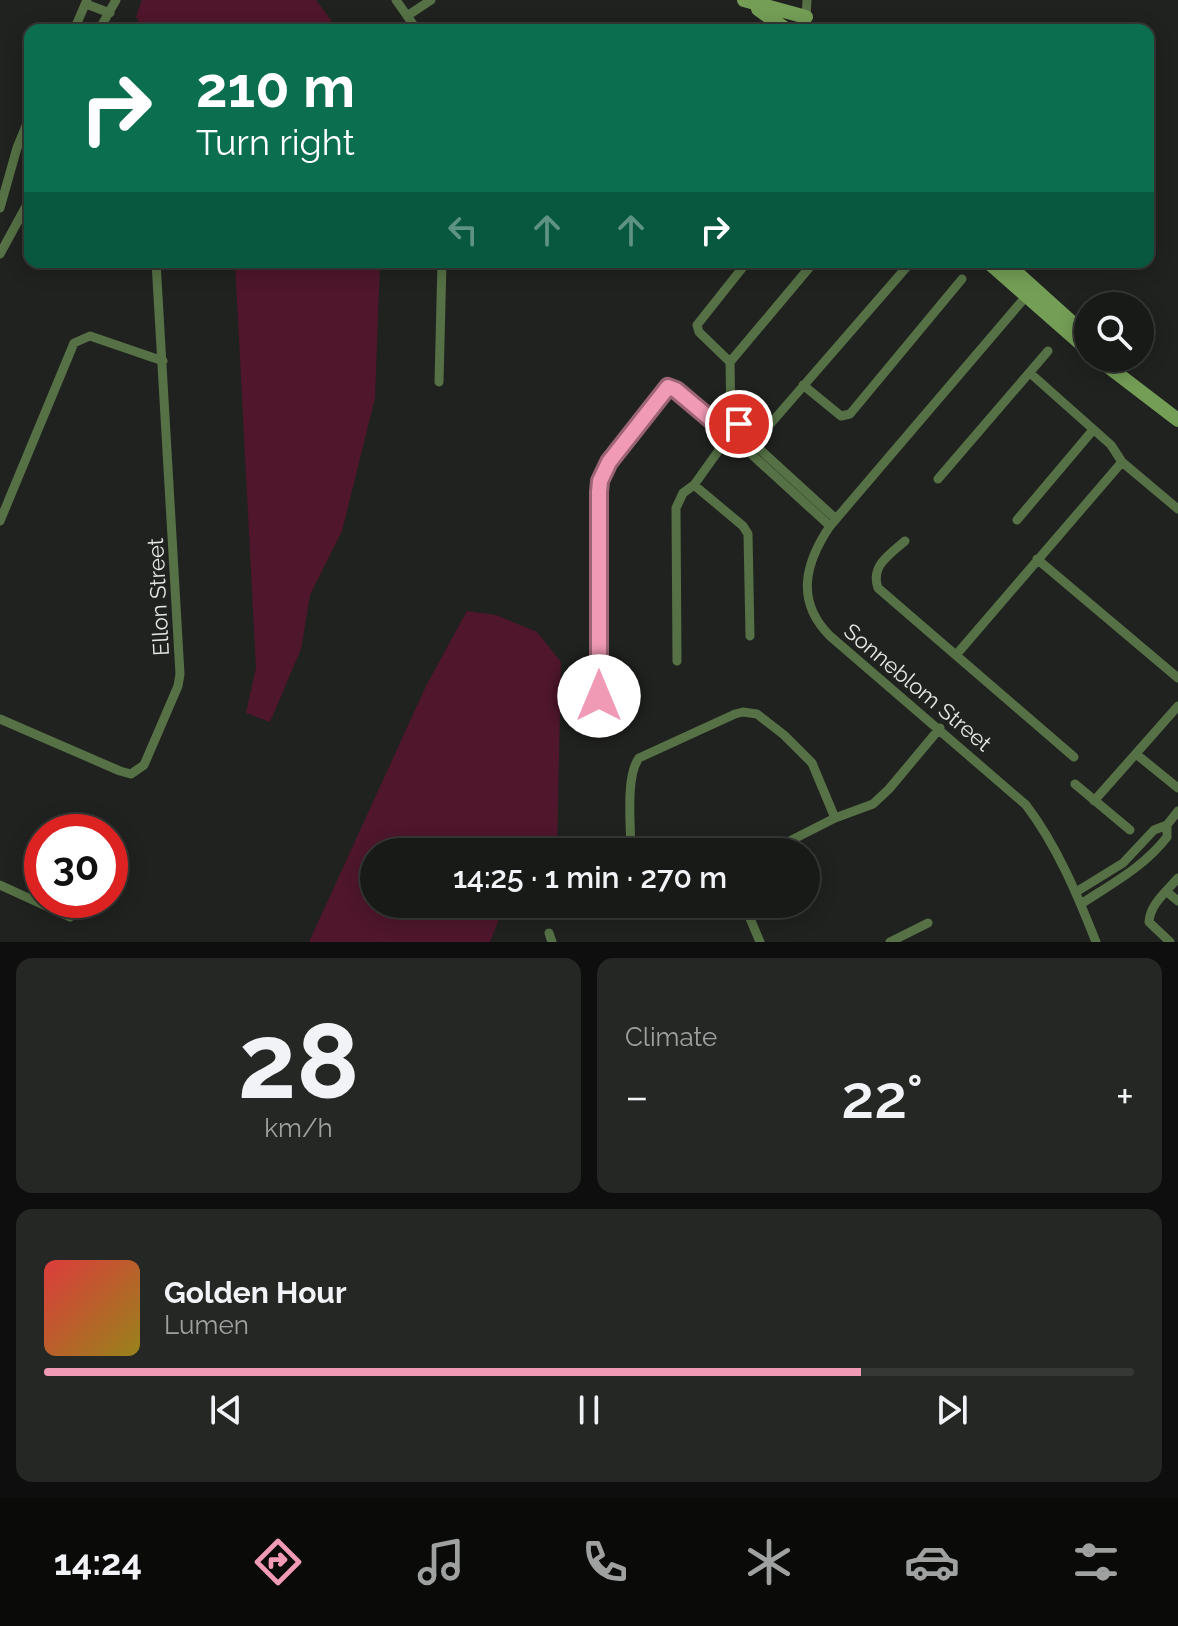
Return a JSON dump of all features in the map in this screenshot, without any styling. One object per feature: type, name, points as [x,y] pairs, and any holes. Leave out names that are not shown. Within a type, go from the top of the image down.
[{"type":"main road","points":[[744,0],[801,24]]},
{"type":"main road","points":[[744,0],[780,24]]},
{"type":"main road","points":[[996,268],[1074,326]]},
{"type":"main road","points":[[1010,268],[1029,292],[1074,336]]},
{"type":"main road","points":[[1116,372],[1178,419]]},
{"type":"main road","points":[[1126,372],[1178,419]]},
{"type":"street","points":[[103,24],[116,0]]},
{"type":"street","points":[[396,0],[413,24]]},
{"type":"street","points":[[407,16],[431,0]]},
{"type":"street","points":[[806,24],[807,0]]},
{"type":"street","points":[[77,24],[86,2],[110,13]]},
{"type":"street","points":[[0,208],[24,131]]},
{"type":"street","points":[[0,254],[24,210]]},
{"type":"street","name":"Ellon Street","points":[[0,719],[125,773],[136,772],[144,765],[178,686],[180,674],[156,268]]},
{"type":"street","points":[[439,382],[442,268]]},
{"type":"street","points":[[730,362],[699,332],[697,325],[742,268]]},
{"type":"street","points":[[731,421],[730,362],[809,268]]},
{"type":"street","points":[[752,445],[906,268]]},
{"type":"street","points":[[803,385],[841,416],[850,414],[962,279]]},
{"type":"street","name":"Sonneblom Street","points":[[1029,292],[833,522],[814,549],[807,587],[814,614],[830,636],[1026,805],[1039,822],[1076,892],[1096,942]]},
{"type":"street","points":[[0,521],[74,343],[90,336],[163,361]]},
{"type":"street","points":[[938,479],[1048,351]]},
{"type":"street","points":[[1030,373],[1111,445],[1122,462],[1178,509]]},
{"type":"street","points":[[599,696],[599,492],[603,473],[618,449],[668,387],[676,390],[721,428]]},
{"type":"street","points":[[731,421],[721,428],[719,436],[724,443],[732,446],[742,439]]},
{"type":"street","points":[[731,421],[739,424],[742,439],[833,522]]},
{"type":"street","points":[[1017,520],[1093,430]]},
{"type":"street","points":[[742,439],[752,445],[800,493]]},
{"type":"street","points":[[677,661],[675,514],[678,500],[694,485],[724,443]]},
{"type":"street","points":[[956,655],[1122,462]]},
{"type":"street","points":[[694,485],[743,526],[748,534],[750,636]]},
{"type":"street","points":[[905,541],[877,568],[875,580],[878,588],[1074,757]]},
{"type":"street","points":[[1037,559],[1178,678]]},
{"type":"street","points":[[1094,801],[1178,706]]},
{"type":"street","points":[[631,838],[635,763],[643,755],[743,712],[764,718],[802,751],[812,763],[835,818]]},
{"type":"street","points":[[796,838],[835,818],[873,804],[940,728]]},
{"type":"street","points":[[1136,754],[1178,788]]},
{"type":"street","points":[[1075,784],[1130,830]]},
{"type":"street","points":[[1076,892],[1110,872],[1154,830],[1167,825],[1178,811]]},
{"type":"street","points":[[1081,904],[1141,864],[1167,837],[1167,825]]},
{"type":"street","points":[[1132,854],[1141,864]]},
{"type":"street","points":[[1170,942],[1149,922],[1148,917],[1178,878]]},
{"type":"street","points":[[0,885],[24,896]]},
{"type":"street","points":[[1166,891],[1178,901]]},
{"type":"street","points":[[750,918],[760,942]]},
{"type":"street","points":[[890,942],[928,923]]},
{"type":"shaded area","points":[[142,0],[316,0],[334,24],[141,24],[136,17]]},
{"type":"shaded area","points":[[235,268],[380,268],[375,398],[342,531],[310,595],[301,649],[270,722],[246,713],[256,668]]},
{"type":"shaded area","points":[[467,611],[496,615],[537,632],[561,662],[557,838],[360,838],[360,918],[499,918],[490,942],[309,942],[426,686]]},
{"type":"route","points":[[599,696],[599,492],[603,473],[668,387],[676,390],[721,428],[727,422],[739,424]]}]
